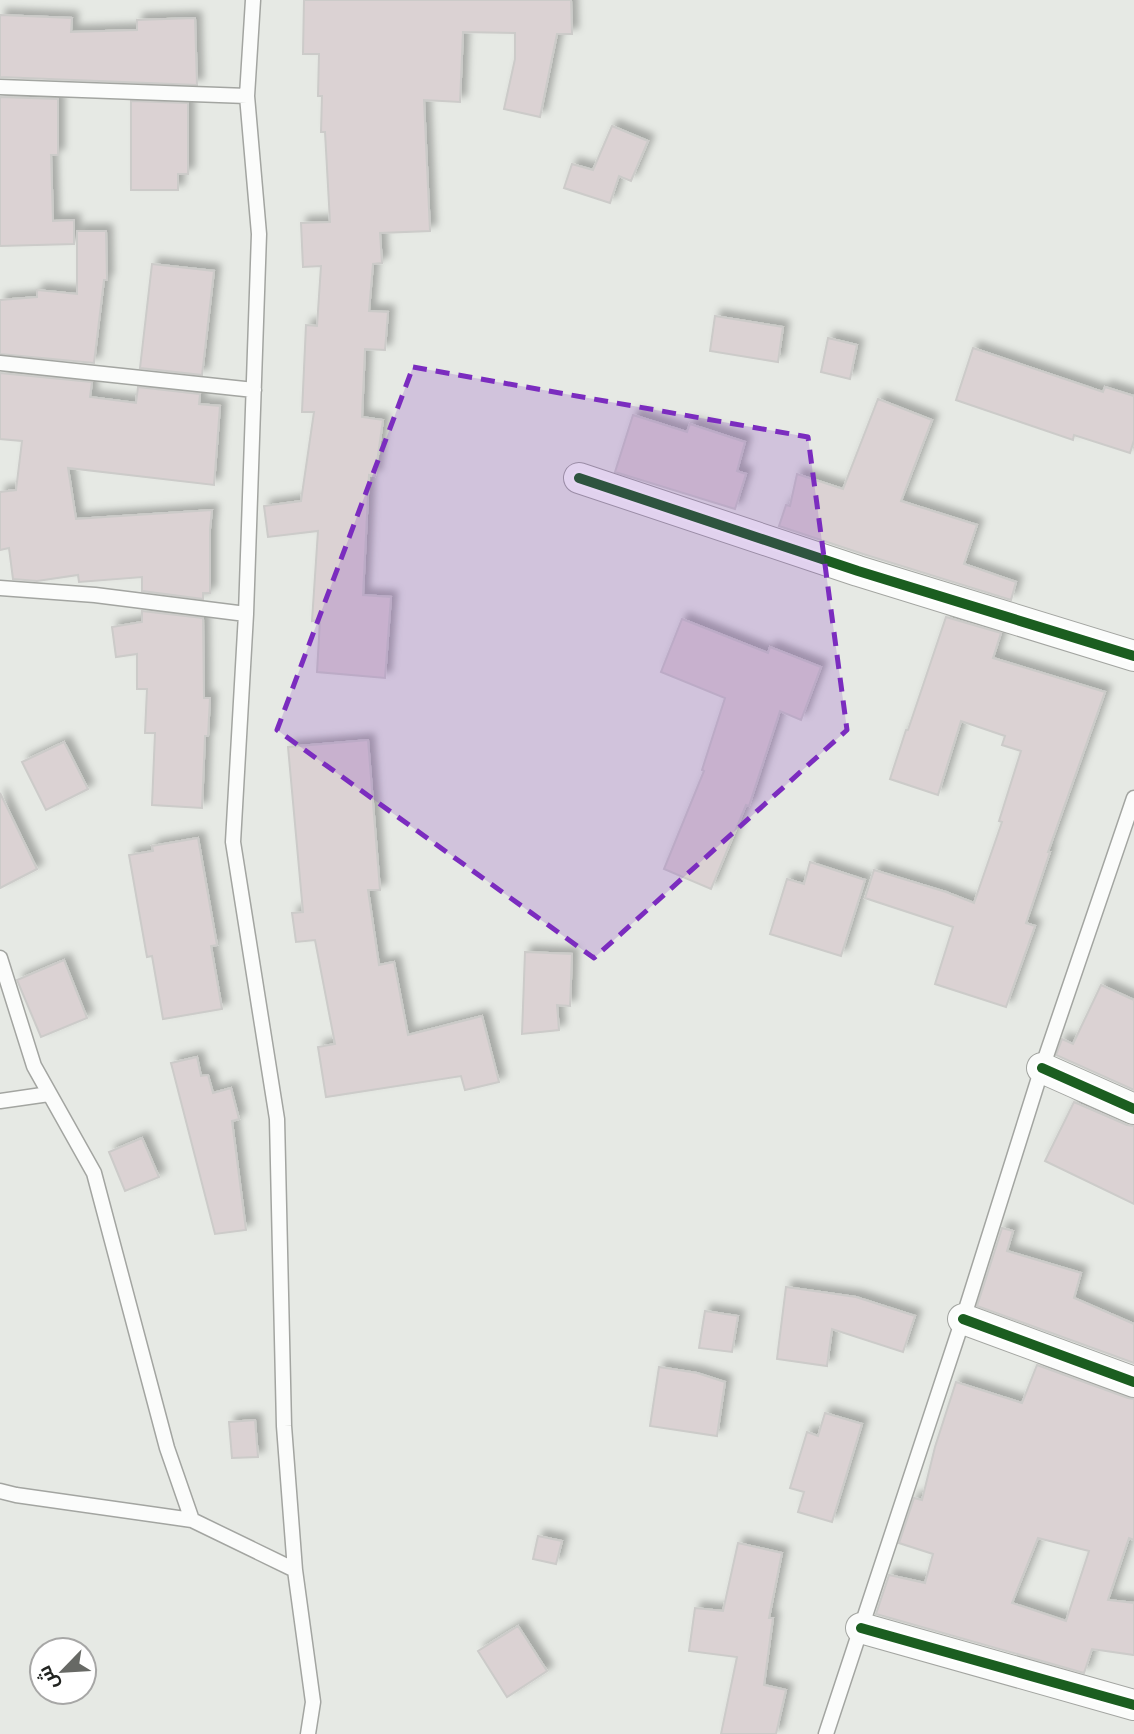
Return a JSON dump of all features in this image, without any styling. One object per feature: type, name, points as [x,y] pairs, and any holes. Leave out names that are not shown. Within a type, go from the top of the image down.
[{"type":"street","points":[[579,478],[858,570],[1134,656]]},
{"type":"street","points":[[1042,1068],[1134,1109]]},
{"type":"street","points":[[963,1319],[1134,1382]]},
{"type":"street","points":[[861,1628],[1134,1705]]},
{"type":"lane","points":[[253,0],[247,96],[259,234],[246,614],[233,842],[276,1119],[284,1426],[295,1570],[313,1702],[308,1734]]},
{"type":"lane","points":[[0,87],[247,96]]},
{"type":"lane","points":[[0,363],[254,390]]},
{"type":"lane","points":[[0,587],[246,614]]},
{"type":"lane","points":[[826,1734],[963,1319],[1042,1068],[1134,798]]},
{"type":"lane","points":[[0,958],[34,1066],[94,1173],[167,1448],[192,1520]]},
{"type":"lane","points":[[0,1101],[49,1094]]},
{"type":"lane","points":[[0,1491],[192,1520],[295,1570]]},
{"type":"highlighted area","points":[[413,367],[808,437],[847,730],[594,958],[277,730]]},
{"type":"building","points":[[304,0],[571,0],[572,34],[557,34],[540,117],[504,109],[515,59],[515,33],[463,32],[460,102],[424,100],[430,231],[380,233],[382,263],[373,264],[369,311],[388,312],[385,350],[365,349],[362,417],[383,420],[375,476],[369,475],[363,595],[391,597],[385,678],[317,672],[320,620],[312,621],[318,531],[268,537],[264,506],[301,501],[314,412],[302,412],[306,325],[317,326],[321,266],[303,267],[301,223],[330,222],[325,132],[321,132],[322,96],[318,96],[319,54],[303,54]]},
{"type":"building","points":[[0,15],[72,18],[71,32],[137,30],[137,20],[195,18],[197,85],[0,77]]},
{"type":"building","points":[[0,97],[58,99],[58,155],[51,155],[53,221],[74,220],[74,244],[0,246]]},
{"type":"building","points":[[131,101],[188,103],[188,174],[178,174],[178,190],[131,190]]},
{"type":"building","points":[[612,126],[648,141],[631,181],[619,176],[610,203],[564,188],[572,164],[593,170]]},
{"type":"building","points":[[77,231],[106,231],[107,280],[104,280],[94,363],[0,354],[0,300],[37,297],[37,290],[77,294]]},
{"type":"building","points":[[152,264],[214,271],[202,375],[140,368]]},
{"type":"building","points":[[715,316],[783,327],[778,362],[710,351]]},
{"type":"building","points":[[828,338],[857,345],[850,379],[821,372]]},
{"type":"building","points":[[973,348],[1103,392],[1105,387],[1134,396],[1134,440],[1130,453],[1074,435],[1073,440],[956,400]]},
{"type":"building","points":[[0,373],[92,382],[90,397],[136,403],[138,387],[200,394],[199,404],[220,406],[214,485],[68,468],[76,519],[212,510],[210,593],[203,593],[203,599],[142,591],[142,577],[79,582],[78,575],[37,581],[13,579],[9,548],[0,550],[0,492],[16,490],[22,441],[0,439]]},
{"type":"building","points":[[878,399],[932,420],[901,501],[977,525],[964,564],[1016,582],[1011,600],[779,526],[786,505],[790,506],[797,474],[843,489]]},
{"type":"building","points":[[633,415],[687,432],[690,424],[745,442],[737,471],[746,474],[735,509],[615,472]]},
{"type":"building","points":[[142,611],[203,618],[204,698],[210,698],[208,736],[205,736],[202,808],[152,805],[155,733],[145,733],[147,689],[137,689],[137,654],[116,657],[112,627],[142,622]]},
{"type":"building","points":[[946,617],[1001,633],[993,658],[1105,692],[1048,852],[1026,923],[1035,926],[1006,1007],[935,984],[953,927],[865,898],[874,870],[974,903],[1002,822],[999,821],[1021,751],[1002,745],[1005,736],[961,721],[938,795],[890,779]]},
{"type":"building","points":[[682,619],[768,653],[770,647],[821,667],[801,720],[780,711],[749,806],[746,805],[711,889],[664,869],[704,771],[702,770],[725,698],[661,672]]},
{"type":"building","points":[[368,740],[380,890],[368,890],[379,965],[394,962],[408,1035],[482,1016],[499,1082],[465,1090],[461,1076],[326,1097],[318,1047],[335,1044],[315,940],[296,942],[292,913],[303,912],[288,747]]},
{"type":"building","points":[[64,742],[88,789],[46,810],[22,762]]},
{"type":"building","points":[[0,793],[37,869],[0,888]]},
{"type":"building","points":[[198,838],[217,945],[211,946],[222,1009],[163,1019],[152,956],[147,957],[129,855],[153,851],[152,846]]},
{"type":"building","points":[[810,862],[865,880],[841,956],[770,934],[787,879],[804,884]]},
{"type":"building","points":[[525,952],[572,954],[570,1006],[557,1005],[559,1030],[522,1034]]},
{"type":"building","points":[[64,960],[87,1018],[41,1037],[17,980]]},
{"type":"building","points":[[1101,985],[1134,1000],[1134,1090],[1056,1055],[1062,1039],[1073,1044]]},
{"type":"building","points":[[197,1057],[201,1076],[208,1075],[213,1093],[231,1088],[239,1119],[232,1121],[246,1230],[215,1234],[171,1063]]},
{"type":"building","points":[[1074,1102],[1134,1126],[1134,1204],[1045,1161]]},
{"type":"building","points":[[142,1138],[159,1177],[125,1191],[109,1152]]},
{"type":"building","points":[[1002,1228],[1013,1231],[1007,1251],[1081,1273],[1074,1298],[1134,1324],[1134,1363],[977,1306]]},
{"type":"building","points":[[786,1287],[856,1297],[915,1316],[903,1352],[832,1329],[827,1366],[777,1359]]},
{"type":"building","points":[[705,1311],[738,1316],[732,1352],[699,1348]]},
{"type":"building","points":[[1037,1365],[1134,1399],[1134,1540],[1129,1538],[1108,1600],[1134,1603],[1134,1655],[1092,1649],[1084,1673],[876,1614],[889,1575],[925,1583],[933,1554],[899,1543],[914,1498],[922,1500],[935,1447],[956,1382],[1022,1403]],"holes":[[[1038,1538],[1089,1551],[1066,1621],[1012,1603]]]},
{"type":"building","points":[[659,1367],[697,1373],[725,1382],[717,1436],[650,1426]]},
{"type":"building","points":[[825,1413],[862,1424],[832,1522],[798,1512],[804,1492],[790,1488],[807,1432],[818,1436]]},
{"type":"building","points":[[255,1420],[258,1457],[232,1458],[229,1422]]},
{"type":"building","points":[[538,1536],[562,1541],[556,1564],[533,1559]]},
{"type":"building","points":[[738,1543],[782,1553],[769,1618],[773,1618],[764,1685],[786,1690],[776,1734],[721,1734],[737,1657],[689,1651],[695,1608],[723,1611]]},
{"type":"building","points":[[518,1626],[547,1671],[507,1697],[478,1651]]},
{"type":"cycle path","points":[[579,478],[858,571],[1134,656]]},
{"type":"cycle path","points":[[1042,1068],[1134,1109]]},
{"type":"cycle path","points":[[963,1319],[1134,1382]]},
{"type":"cycle path","points":[[861,1628],[1134,1705]]}]
